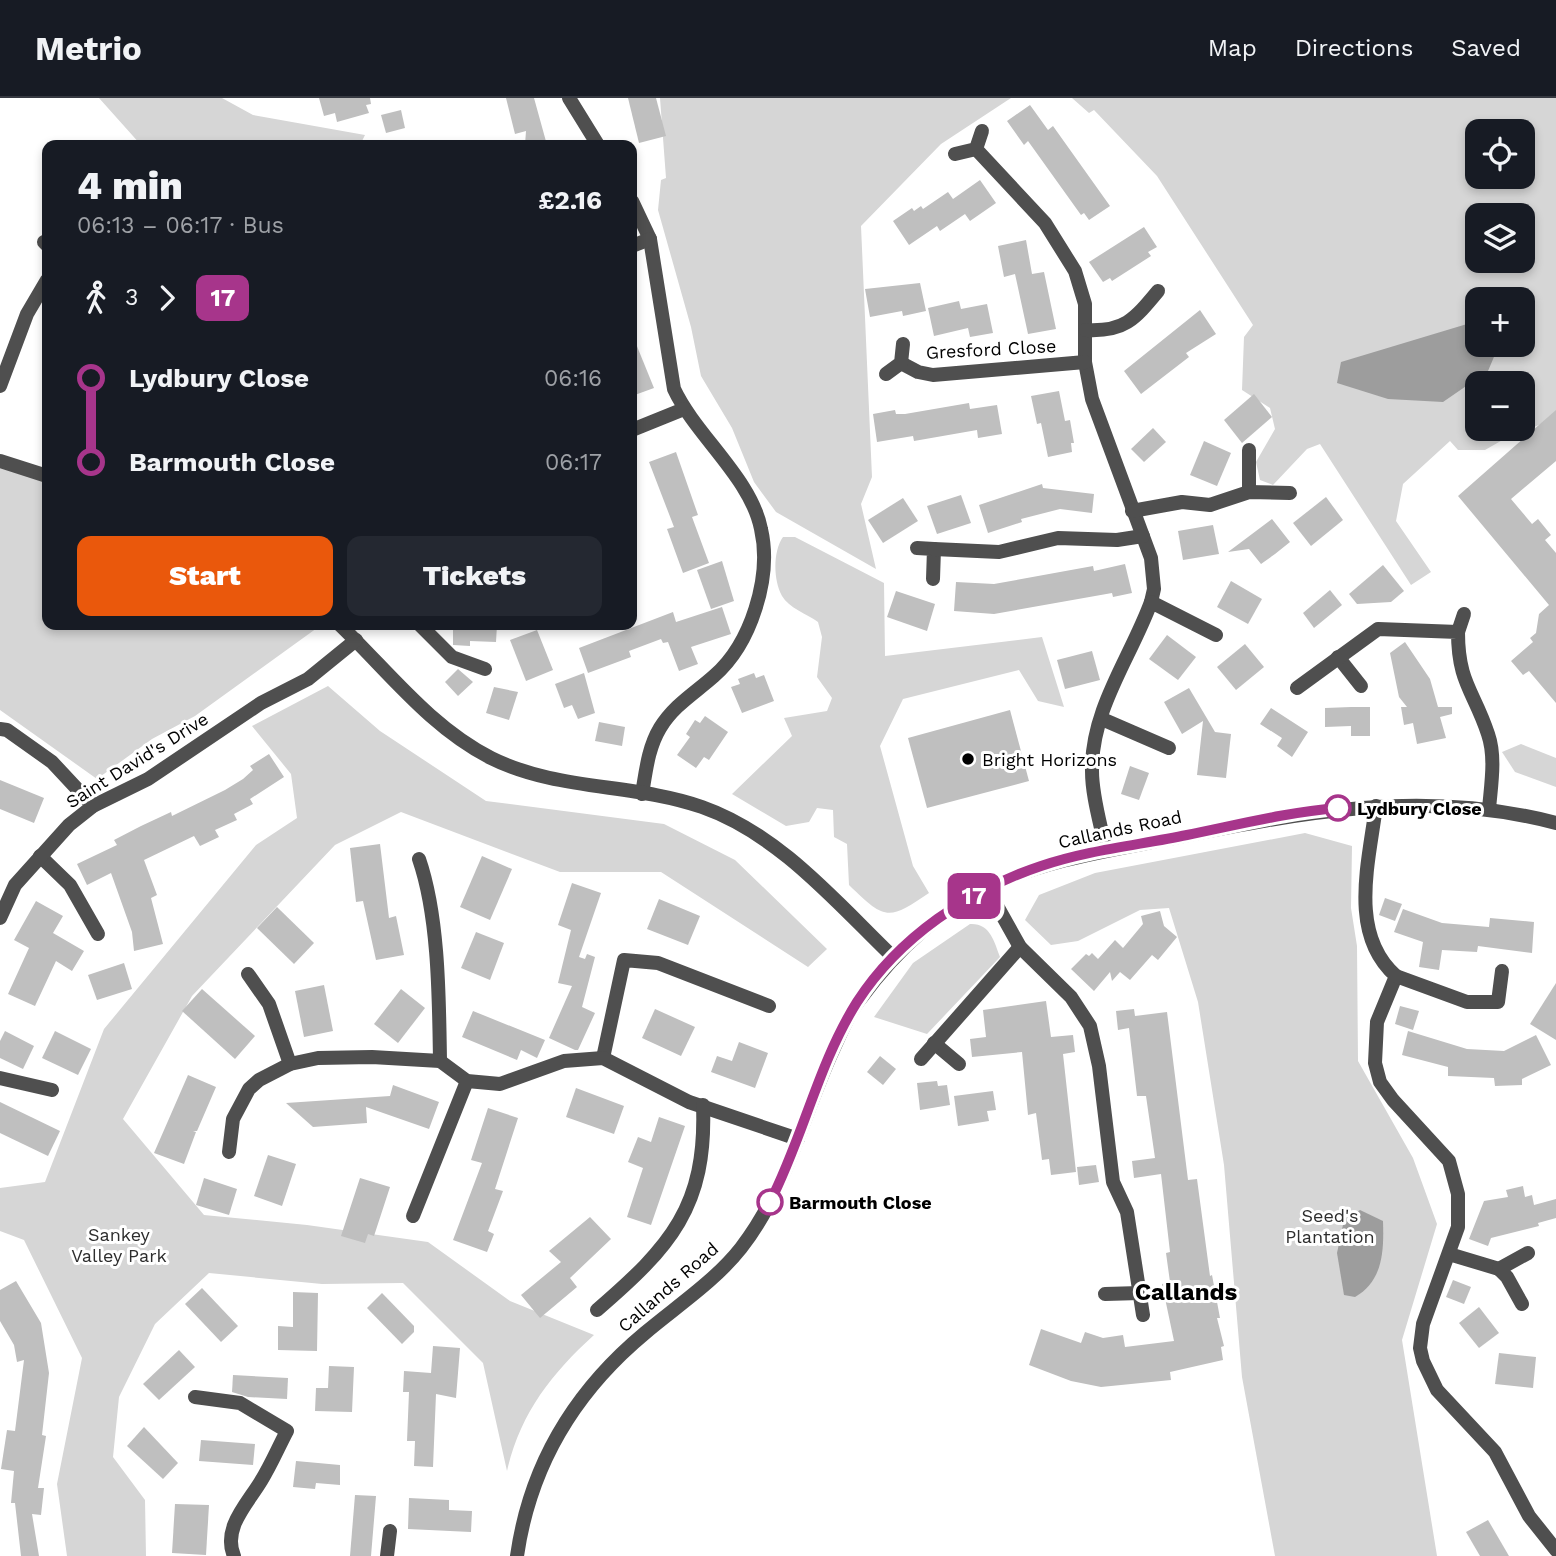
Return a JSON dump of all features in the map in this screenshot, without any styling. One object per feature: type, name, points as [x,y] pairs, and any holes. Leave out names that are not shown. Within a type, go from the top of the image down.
[{"type":"street","points":[[569,98],[595,140]]},
{"type":"street","points":[[976,149],[982,131]]},
{"type":"street","points":[[955,154],[976,149]]},
{"type":"street","points":[[976,149],[1061,245],[1082,287],[1086,331],[1085,362],[1092,399],[1154,573],[1151,602],[1114,681],[1102,719],[1091,773],[1106,851]]},
{"type":"street","points":[[637,212],[650,239],[668,365],[674,389],[684,409],[752,506],[761,529],[761,572],[757,597],[742,641],[729,661],[687,698],[662,725],[650,753],[642,794]]},
{"type":"street","points":[[637,244],[650,239]]},
{"type":"street","points":[[0,386],[26,313],[42,288]]},
{"type":"street","points":[[1086,331],[1117,329],[1141,312],[1158,291]]},
{"type":"street","name":"Gresford Close","points":[[901,363],[902,344]]},
{"type":"street","name":"Gresford Close","points":[[901,363],[918,372],[933,375],[1085,362]]},
{"type":"street","name":"Gresford Close","points":[[886,374],[901,363]]},
{"type":"street","points":[[637,428],[684,409]]},
{"type":"street","points":[[1249,450],[1249,492]]},
{"type":"street","points":[[0,461],[42,474]]},
{"type":"street","points":[[1132,511],[1168,503],[1210,505],[1249,492],[1290,493]]},
{"type":"street","points":[[918,548],[999,552],[1058,538],[1117,540],[1143,536]]},
{"type":"street","points":[[933,579],[934,549]]},
{"type":"street","points":[[1151,602],[1216,635]]},
{"type":"street","points":[[1464,614],[1458,632],[1460,667],[1492,748],[1489,809]]},
{"type":"street","points":[[1297,688],[1378,629],[1458,632]]},
{"type":"street","points":[[345,630],[437,722],[491,758],[545,779],[642,794],[702,807],[754,832],[790,860],[893,957]]},
{"type":"street","points":[[425,630],[452,657],[485,669]]},
{"type":"street","name":"Saint David's Drive","points":[[0,918],[15,885],[40,856],[93,806],[148,779],[261,703],[308,679],[356,640]]},
{"type":"street","points":[[1338,657],[1361,687]]},
{"type":"street","points":[[1102,719],[1169,748]]},
{"type":"street","points":[[0,729],[7,730],[52,762],[93,806]]},
{"type":"street","name":"Callands Road","points":[[517,1556],[527,1502],[538,1471],[569,1413],[617,1358],[695,1293],[739,1250],[763,1216],[843,1028],[857,1002],[893,957],[933,922],[987,888],[1042,865],[1323,810],[1443,805],[1489,809],[1556,823]]},
{"type":"street","points":[[1376,806],[1366,889],[1366,926],[1375,952],[1396,976],[1467,1002],[1498,1002],[1502,971]]},
{"type":"street","points":[[40,856],[70,886],[99,934]]},
{"type":"street","points":[[419,859],[428,884],[439,1002],[440,1061]]},
{"type":"street","points":[[987,888],[1020,947],[1071,997],[1090,1026],[1100,1066],[1113,1182],[1127,1212],[1143,1315]]},
{"type":"street","points":[[921,1059],[1020,947]]},
{"type":"street","points":[[603,1058],[624,960],[658,963],[769,1006]]},
{"type":"street","points":[[248,974],[269,1004],[290,1063]]},
{"type":"street","points":[[1396,976],[1377,1022],[1375,1063],[1380,1082],[1392,1100],[1449,1161],[1459,1210],[1449,1254],[1420,1338],[1428,1375],[1448,1404],[1489,1444],[1529,1516],[1556,1550]]},
{"type":"street","points":[[934,1043],[959,1064]]},
{"type":"street","points":[[229,1152],[233,1119],[249,1088],[290,1063],[318,1058],[372,1057],[440,1061],[467,1081],[500,1084],[564,1061],[603,1058],[689,1102],[798,1139]]},
{"type":"street","points":[[0,1078],[52,1090]]},
{"type":"street","points":[[413,1216],[467,1081]]},
{"type":"street","points":[[597,1310],[644,1269],[671,1238],[681,1219],[700,1173],[704,1141],[703,1105]]},
{"type":"street","points":[[1499,1269],[1528,1253]]},
{"type":"street","points":[[1449,1254],[1499,1269],[1522,1304]]},
{"type":"street","points":[[1105,1294],[1140,1293]]},
{"type":"street","points":[[195,1396],[240,1403],[287,1432],[262,1480],[235,1520],[231,1548],[234,1556]]},
{"type":"street","points":[[387,1556],[390,1531]]},
{"type":"green space","points":[[99,98],[222,98],[253,115],[365,135],[362,140],[137,140]]},
{"type":"green space","points":[[660,98],[1011,98],[941,144],[861,226],[872,477],[861,504],[876,569],[776,512],[754,482],[732,428],[701,376],[691,327],[658,210],[661,180],[666,178]]},
{"type":"green space","points":[[1072,98],[1556,98],[1556,419],[1535,426],[1535,371],[1465,371],[1465,441],[1501,441],[1485,450],[1458,450],[1450,441],[1403,484],[1396,521],[1431,572],[1411,585],[1320,444],[1307,449],[1273,485],[1260,480],[1256,462],[1275,429],[1270,408],[1242,390],[1244,337],[1253,325],[1157,176],[1094,110],[1089,113]]},
{"type":"green space","points":[[0,461],[42,474],[42,630],[314,630],[195,716],[152,739],[97,779],[0,710]]},
{"type":"green space","points":[[783,537],[795,537],[884,583],[885,656],[1042,637],[1064,707],[1038,701],[1019,670],[903,699],[880,746],[913,866],[929,893],[895,912],[879,910],[849,885],[847,844],[834,837],[833,810],[817,808],[809,822],[786,826],[732,794],[792,736],[784,718],[827,711],[832,698],[817,677],[822,637],[818,622],[789,604],[779,589],[776,558]]},
{"type":"green space","name":"Sankey Valley Park","points":[[328,686],[380,731],[486,801],[664,824],[735,860],[827,949],[808,967],[661,872],[560,872],[401,812],[335,845],[192,996],[123,1119],[204,1215],[307,1225],[428,1242],[510,1301],[594,1335],[564,1365],[539,1396],[520,1431],[507,1471],[483,1363],[403,1283],[322,1284],[209,1273],[155,1324],[119,1397],[113,1457],[145,1500],[146,1556],[67,1556],[57,1484],[82,1358],[24,1240],[0,1231],[0,1188],[45,1182],[104,1029],[256,845],[297,818],[291,774],[252,726]]},
{"type":"green space","points":[[1521,744],[1556,758],[1556,787],[1515,772],[1502,752]]},
{"type":"green space","name":"Seed's Plantation","points":[[1305,833],[1352,846],[1351,908],[1357,946],[1358,1061],[1413,1158],[1437,1224],[1402,1340],[1437,1556],[1275,1556],[1242,1377],[1224,1165],[1198,1002],[1169,908],[1140,910],[1078,941],[1051,945],[1025,920],[1039,895],[1095,873]]},
{"type":"green space","points":[[970,924],[977,924],[987,930],[1000,957],[927,1034],[874,1017],[913,963]]},
{"type":"shaded area","points":[[1465,325],[1465,357],[1494,357],[1488,371],[1465,371],[1465,387],[1443,402],[1388,399],[1337,383],[1341,362]]},
{"type":"shaded area","points":[[1360,1210],[1383,1221],[1383,1243],[1376,1274],[1371,1283],[1355,1297],[1344,1295],[1337,1253],[1344,1220]]},
{"type":"building","points":[[319,98],[370,98],[371,104],[366,105],[369,113],[337,122],[335,113],[324,116]]},
{"type":"building","points":[[506,98],[534,98],[546,140],[525,140],[526,131],[515,134]]},
{"type":"building","points":[[628,98],[656,98],[666,136],[639,143]]},
{"type":"building","points":[[1030,105],[1048,130],[1053,126],[1110,206],[1089,220],[1084,213],[1081,215],[1028,141],[1024,145],[1007,121]]},
{"type":"building","points":[[401,110],[405,128],[386,133],[381,115]]},
{"type":"building","points":[[980,180],[996,203],[970,221],[965,214],[940,231],[937,226],[909,245],[893,221],[912,208],[914,211],[921,206],[923,209],[948,192],[953,199]]},
{"type":"building","points":[[1144,227],[1157,247],[1148,252],[1151,256],[1112,281],[1110,278],[1103,282],[1089,262]]},
{"type":"building","points":[[1026,240],[1032,274],[1044,272],[1056,329],[1028,334],[1015,274],[1004,277],[998,246]]},
{"type":"building","points":[[920,283],[926,311],[903,316],[902,311],[870,317],[865,289]]},
{"type":"building","points":[[959,301],[961,309],[987,304],[993,333],[970,337],[968,328],[934,336],[928,308]]},
{"type":"building","points":[[1200,310],[1216,334],[1186,353],[1189,357],[1141,394],[1124,371]]},
{"type":"building","points":[[637,346],[654,388],[637,394]]},
{"type":"building","points":[[1059,391],[1065,421],[1070,420],[1074,443],[1071,443],[1072,452],[1048,457],[1041,423],[1037,424],[1031,396]]},
{"type":"building","points":[[1254,394],[1272,417],[1242,443],[1224,420]]},
{"type":"building","points":[[969,403],[970,409],[997,405],[1002,434],[978,438],[977,430],[914,441],[913,436],[877,442],[873,414],[895,410],[896,414],[905,414]]},
{"type":"building","points":[[1556,410],[1556,461],[1511,499],[1532,524],[1538,519],[1551,535],[1545,540],[1556,553],[1556,703],[1529,671],[1523,675],[1511,661],[1533,642],[1530,638],[1536,633],[1539,614],[1549,605],[1458,496],[1521,441],[1535,441],[1535,428]]},
{"type":"building","points":[[1153,428],[1166,442],[1144,462],[1131,449]]},
{"type":"building","points":[[1204,441],[1231,453],[1217,486],[1190,475]]},
{"type":"building","points":[[676,452],[698,515],[692,517],[709,563],[683,573],[667,529],[674,527],[649,462]]},
{"type":"building","points":[[1042,484],[1043,488],[1094,494],[1092,513],[1060,509],[1021,519],[1022,522],[988,533],[979,505]]},
{"type":"building","points":[[961,495],[971,523],[937,534],[927,506]]},
{"type":"building","points":[[1326,497],[1343,520],[1311,546],[1293,523]]},
{"type":"building","points":[[903,498],[918,521],[883,543],[868,520]]},
{"type":"building","points":[[1272,519],[1290,542],[1275,554],[1261,564],[1249,549],[1228,552]]},
{"type":"building","points":[[1213,525],[1219,554],[1183,560],[1178,531]]},
{"type":"building","points":[[722,561],[734,601],[711,609],[697,570]]},
{"type":"building","points":[[1125,564],[1132,593],[1113,597],[1112,593],[994,614],[954,611],[956,582],[994,584],[1093,566],[1094,571]]},
{"type":"building","points":[[1383,565],[1404,591],[1391,602],[1357,604],[1349,594]]},
{"type":"building","points":[[1231,581],[1262,599],[1248,624],[1217,607]]},
{"type":"building","points":[[1330,590],[1342,605],[1314,628],[1303,613]]},
{"type":"building","points":[[896,591],[935,604],[927,631],[887,617]]},
{"type":"building","points":[[722,607],[731,634],[691,647],[698,664],[679,671],[668,642],[663,643],[661,639],[629,651],[631,657],[588,673],[579,648],[626,630],[637,630],[637,626],[673,612],[676,622]]},
{"type":"building","points":[[453,630],[497,630],[496,642],[470,641],[470,646],[453,645]]},
{"type":"building","points":[[537,630],[553,670],[526,681],[510,640]]},
{"type":"building","points":[[1167,635],[1196,657],[1178,680],[1149,659]]},
{"type":"building","points":[[1405,642],[1430,679],[1438,707],[1452,707],[1452,714],[1440,717],[1446,738],[1417,744],[1413,723],[1404,725],[1401,707],[1407,707],[1399,697],[1390,653]]},
{"type":"building","points":[[1245,644],[1264,667],[1236,690],[1217,667]]},
{"type":"building","points":[[1092,651],[1100,680],[1065,689],[1057,660]]},
{"type":"building","points":[[458,669],[473,682],[458,696],[445,682]]},
{"type":"building","points":[[584,673],[595,713],[578,719],[572,705],[564,708],[555,684]]},
{"type":"building","points":[[754,673],[756,678],[764,675],[774,701],[742,713],[731,687],[740,684],[738,679]]},
{"type":"building","points":[[494,687],[518,692],[509,720],[486,713]]},
{"type":"building","points":[[1189,688],[1215,732],[1231,734],[1226,778],[1197,775],[1203,721],[1182,734],[1164,702]]},
{"type":"building","points":[[1370,707],[1370,736],[1351,736],[1351,726],[1325,727],[1325,708]]},
{"type":"building","points":[[1271,708],[1308,732],[1292,757],[1277,746],[1282,738],[1260,724]]},
{"type":"building","name":"Bright Horizons","points":[[1010,710],[1029,781],[927,808],[908,738]]},
{"type":"building","points":[[705,716],[728,732],[709,760],[704,757],[696,768],[677,755],[690,737],[686,734],[695,720],[700,723]]},
{"type":"building","points":[[599,722],[625,727],[622,746],[595,741]]},
{"type":"building","points":[[269,754],[284,777],[250,799],[253,804],[234,814],[237,820],[215,830],[219,837],[200,846],[194,836],[144,860],[157,895],[151,898],[163,944],[134,951],[132,932],[111,873],[87,885],[77,864],[117,845],[114,840],[141,826],[171,812],[172,816],[225,790],[243,779],[253,770],[250,766]]},
{"type":"building","points":[[1130,766],[1149,773],[1139,800],[1121,794]]},
{"type":"building","points":[[0,780],[44,798],[34,823],[0,809]]},
{"type":"building","points":[[380,844],[389,918],[396,916],[404,955],[376,960],[363,901],[356,902],[350,848]]},
{"type":"building","points":[[482,856],[512,869],[490,920],[460,907]]},
{"type":"building","points":[[572,883],[601,893],[579,957],[585,959],[587,954],[595,957],[582,1007],[595,1013],[578,1050],[549,1038],[572,986],[558,983],[571,930],[558,925]]},
{"type":"building","points":[[1385,898],[1402,904],[1395,921],[1379,915]]},
{"type":"building","points":[[659,899],[700,916],[688,945],[647,929]]},
{"type":"building","points":[[36,901],[63,916],[53,933],[84,951],[72,971],[56,961],[35,1006],[8,994],[29,948],[14,940]]},
{"type":"building","points":[[277,907],[314,943],[294,964],[257,928]]},
{"type":"building","points":[[1403,909],[1442,923],[1489,927],[1490,918],[1534,922],[1532,953],[1478,946],[1477,952],[1442,950],[1439,970],[1419,967],[1423,942],[1394,932]]},
{"type":"building","points":[[1160,911],[1164,926],[1177,937],[1158,960],[1152,955],[1130,980],[1120,972],[1112,981],[1110,972],[1094,991],[1071,969],[1086,954],[1089,956],[1092,953],[1098,959],[1115,940],[1123,948],[1143,924],[1141,916]]},
{"type":"building","points":[[476,932],[504,943],[490,980],[461,968]]},
{"type":"building","points":[[124,963],[132,989],[97,1000],[88,975]]},
{"type":"building","points":[[1556,983],[1556,1040],[1530,1024]]},
{"type":"building","points":[[324,985],[333,1031],[304,1037],[295,991]]},
{"type":"building","points":[[202,989],[255,1036],[235,1059],[182,1011]]},
{"type":"building","points":[[401,989],[425,1008],[398,1043],[374,1024]]},
{"type":"building","points":[[1046,1001],[1051,1037],[1073,1035],[1075,1052],[1063,1054],[1076,1172],[1051,1175],[1049,1159],[1042,1160],[1036,1113],[1028,1115],[1022,1052],[972,1057],[970,1039],[986,1037],[983,1010]]},
{"type":"building","points":[[1400,1006],[1419,1011],[1413,1030],[1395,1024]]},
{"type":"building","points":[[655,1009],[695,1027],[681,1056],[642,1038]]},
{"type":"building","points":[[1134,1009],[1135,1016],[1167,1012],[1188,1180],[1197,1179],[1210,1276],[1212,1275],[1220,1318],[1217,1318],[1224,1346],[1221,1347],[1223,1360],[1170,1372],[1171,1380],[1101,1387],[1071,1381],[1029,1365],[1041,1329],[1081,1343],[1085,1332],[1103,1338],[1123,1335],[1125,1347],[1174,1341],[1162,1284],[1170,1282],[1166,1253],[1170,1252],[1161,1174],[1134,1178],[1132,1161],[1155,1158],[1146,1096],[1137,1096],[1129,1028],[1118,1030],[1116,1011]]},
{"type":"building","points":[[473,1011],[545,1040],[537,1058],[521,1050],[517,1060],[462,1037]]},
{"type":"building","points":[[5,1031],[34,1046],[23,1069],[0,1058],[0,1041]]},
{"type":"building","points":[[55,1031],[91,1049],[78,1075],[42,1058]]},
{"type":"building","points":[[1408,1031],[1467,1049],[1504,1051],[1536,1035],[1551,1065],[1522,1079],[1522,1085],[1495,1086],[1494,1078],[1448,1076],[1448,1067],[1402,1055]]},
{"type":"building","points":[[739,1042],[768,1053],[755,1088],[711,1072],[717,1056],[732,1061]]},
{"type":"building","points":[[880,1056],[896,1069],[883,1085],[867,1072]]},
{"type":"building","points":[[188,1075],[216,1087],[197,1131],[193,1131],[196,1132],[184,1164],[154,1153]]},
{"type":"building","points":[[937,1081],[938,1086],[947,1085],[950,1105],[920,1110],[917,1083]]},
{"type":"building","points":[[393,1085],[439,1102],[429,1129],[366,1107],[367,1123],[313,1127],[286,1103],[390,1096]]},
{"type":"building","points":[[576,1088],[624,1106],[614,1134],[566,1117]]},
{"type":"building","points":[[993,1091],[996,1110],[987,1111],[989,1121],[958,1126],[954,1096]]},
{"type":"building","points":[[0,1102],[60,1131],[48,1156],[0,1133]]},
{"type":"building","points":[[488,1108],[518,1118],[495,1189],[503,1191],[488,1231],[494,1234],[487,1252],[453,1240],[482,1163],[471,1160]]},
{"type":"building","points":[[659,1117],[685,1126],[651,1225],[627,1217],[643,1168],[628,1162],[638,1137],[651,1142]]},
{"type":"building","points":[[268,1155],[296,1164],[282,1206],[254,1196]]},
{"type":"building","points":[[1096,1165],[1099,1182],[1079,1185],[1077,1167]]},
{"type":"building","points":[[204,1178],[237,1189],[229,1215],[196,1205]]},
{"type":"building","points":[[360,1178],[390,1187],[374,1236],[368,1234],[365,1243],[341,1236]]},
{"type":"building","points":[[1523,1186],[1525,1197],[1532,1195],[1534,1205],[1556,1199],[1556,1218],[1538,1223],[1539,1226],[1491,1238],[1488,1246],[1469,1239],[1484,1201],[1508,1197],[1506,1190]]},
{"type":"building","points":[[590,1217],[611,1239],[570,1278],[577,1287],[540,1318],[521,1295],[561,1262],[549,1251]]},
{"type":"building","points":[[1453,1280],[1471,1287],[1464,1304],[1446,1297]]},
{"type":"building","points":[[16,1281],[41,1323],[49,1373],[42,1435],[46,1436],[38,1488],[44,1488],[41,1515],[32,1514],[39,1556],[21,1556],[15,1503],[11,1503],[14,1471],[1,1469],[7,1430],[15,1431],[24,1360],[17,1362],[14,1345],[0,1321],[0,1290]]},
{"type":"building","points":[[202,1288],[238,1326],[221,1342],[185,1304]]},
{"type":"building","points":[[293,1292],[318,1293],[317,1351],[278,1350],[278,1326],[293,1327]]},
{"type":"building","points":[[382,1293],[414,1326],[414,1332],[402,1344],[367,1308]]},
{"type":"building","points":[[1479,1307],[1499,1333],[1479,1348],[1459,1323]]},
{"type":"building","points":[[433,1346],[460,1348],[456,1398],[436,1394],[433,1467],[414,1466],[415,1441],[407,1441],[409,1392],[403,1392],[404,1371],[431,1373]]},
{"type":"building","points":[[179,1350],[195,1367],[159,1400],[143,1384]]},
{"type":"building","points":[[1499,1353],[1536,1357],[1533,1388],[1495,1384]]},
{"type":"building","points":[[329,1366],[354,1367],[352,1412],[315,1411],[316,1388],[328,1388]]},
{"type":"building","points":[[233,1375],[288,1378],[287,1399],[248,1397],[232,1392]]},
{"type":"building","points":[[144,1427],[178,1463],[163,1479],[127,1446]]},
{"type":"building","points":[[201,1440],[255,1444],[253,1465],[199,1461]]},
{"type":"building","points":[[296,1461],[340,1465],[340,1485],[316,1483],[315,1489],[293,1487]]},
{"type":"building","points":[[355,1495],[376,1496],[371,1556],[350,1556]]},
{"type":"building","points":[[409,1498],[449,1500],[449,1510],[472,1511],[471,1532],[408,1529]]},
{"type":"building","points":[[175,1504],[209,1505],[206,1555],[172,1553]]},
{"type":"building","points":[[1488,1520],[1509,1556],[1480,1556],[1466,1532]]},
{"type":"bus line","name":"17","points":[[770,1202],[798,1139],[823,1072],[857,1002],[893,957],[933,922],[987,888],[1042,865],[1338,808]]},
{"type":"place","name":"Bright Horizons","points":[[968,759]]},
{"type":"place","name":"Lydbury Close","points":[[1338,808]]},
{"type":"place","name":"Barmouth Close","points":[[770,1202]]},
{"type":"district","name":"Callands","points":[[1186,1292]]}]
